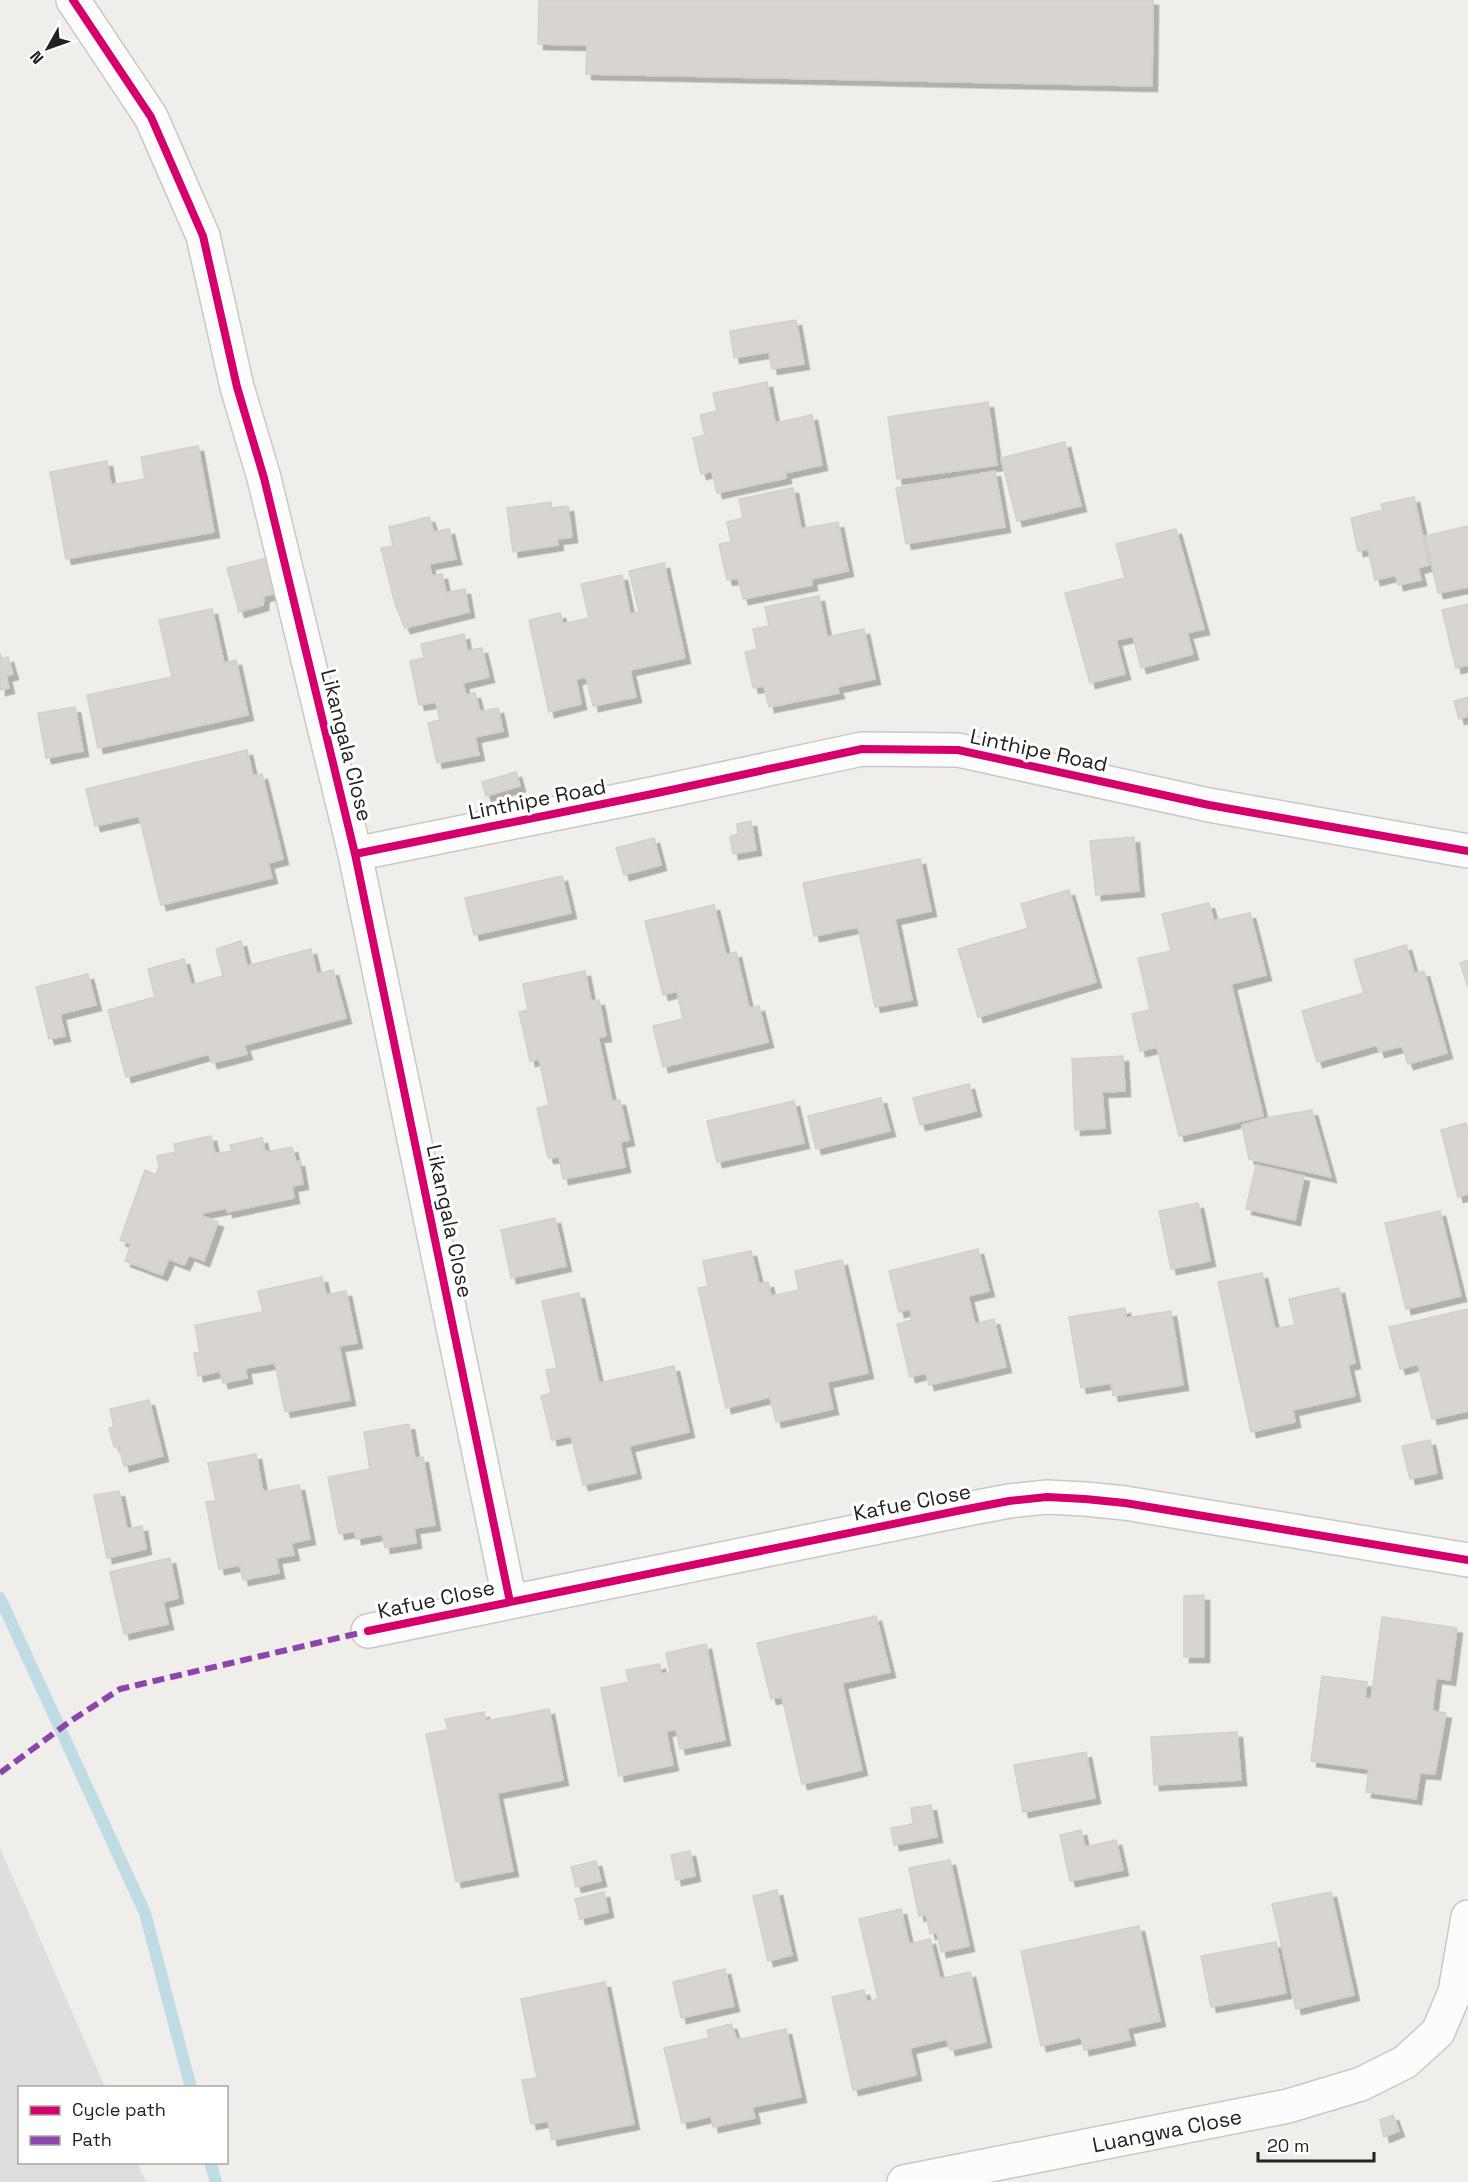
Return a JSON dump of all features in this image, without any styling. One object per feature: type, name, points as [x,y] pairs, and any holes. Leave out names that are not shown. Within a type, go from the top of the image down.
[{"type":"street","name":"Likangala Close","points":[[74,0],[151,117],[203,236],[237,387],[264,478],[356,854],[510,1602]]},
{"type":"street","name":"Linthipe Road","points":[[356,854],[657,794],[861,749],[958,750],[1209,805],[1468,851]]},
{"type":"street","name":"Kafue Close","points":[[368,1631],[957,1511],[1047,1497],[1125,1503],[1468,1560]]},
{"type":"street","name":"Luangwa Close","points":[[904,2182],[1288,2106],[1361,2084],[1406,2062],[1438,2032],[1455,1992],[1468,1917]]},
{"type":"shaded area","points":[[0,1848],[105,2086],[18,2086],[18,2164],[137,2164],[146,2182],[0,2182]]},
{"type":"building","points":[[539,0],[1153,0],[1152,86],[586,74],[587,45],[538,44]]},
{"type":"building","points":[[796,320],[804,364],[772,369],[769,352],[734,358],[730,331]]},
{"type":"building","points":[[767,382],[775,423],[812,415],[822,465],[785,473],[786,478],[717,493],[712,471],[701,474],[693,438],[705,435],[700,415],[717,411],[713,393]]},
{"type":"building","points":[[988,402],[997,465],[897,479],[888,417]]},
{"type":"building","points":[[1065,442],[1081,506],[1017,521],[1001,458]]},
{"type":"building","points":[[198,446],[214,532],[66,559],[50,472],[107,461],[111,485],[145,479],[141,457]]},
{"type":"building","points":[[995,471],[1005,527],[906,544],[896,488]]},
{"type":"building","points":[[793,488],[801,529],[838,522],[848,571],[811,579],[812,585],[743,599],[738,578],[727,580],[719,544],[731,542],[727,522],[743,518],[739,499]]},
{"type":"building","points":[[1414,497],[1429,565],[1418,568],[1421,580],[1398,585],[1396,575],[1375,580],[1368,549],[1358,551],[1351,518],[1383,510],[1381,504]]},
{"type":"building","points":[[551,502],[551,508],[568,506],[572,537],[557,539],[558,545],[513,552],[507,508]]},
{"type":"building","points":[[429,517],[434,532],[449,529],[456,559],[429,564],[432,576],[442,574],[446,593],[465,589],[469,612],[405,628],[395,604],[381,548],[393,546],[389,527]]},
{"type":"building","points":[[1468,526],[1468,587],[1438,593],[1425,536]]},
{"type":"building","points":[[1176,529],[1204,629],[1187,633],[1193,654],[1141,668],[1133,636],[1116,640],[1125,674],[1090,683],[1065,593],[1125,578],[1116,544]]},
{"type":"building","points":[[267,558],[276,593],[264,596],[263,605],[239,612],[227,568]]},
{"type":"building","points":[[664,563],[685,658],[630,670],[636,697],[593,706],[586,677],[576,679],[581,704],[549,712],[529,620],[560,613],[563,624],[589,618],[581,584],[622,575],[630,614],[639,612],[629,571]]},
{"type":"building","points":[[819,596],[827,637],[864,629],[875,679],[837,687],[839,693],[769,707],[764,686],[753,688],[745,652],[757,649],[753,629],[769,626],[765,607]]},
{"type":"building","points":[[1468,604],[1468,665],[1456,668],[1442,610]]},
{"type":"building","points":[[212,609],[224,663],[236,660],[248,715],[98,748],[87,695],[172,677],[159,620]]},
{"type":"building","points":[[464,634],[467,651],[482,648],[489,677],[463,683],[466,695],[475,693],[480,712],[498,708],[503,731],[475,737],[479,755],[437,763],[428,723],[440,720],[436,702],[419,705],[410,661],[424,658],[421,644]]},
{"type":"building","points":[[0,653],[2,659],[8,657],[13,674],[6,676],[9,688],[0,690]]},
{"type":"building","points":[[1468,697],[1468,716],[1459,719],[1454,701]]},
{"type":"building","points":[[75,707],[83,751],[46,758],[38,713]]},
{"type":"building","points":[[247,750],[253,776],[262,774],[283,859],[268,863],[272,878],[161,905],[139,816],[95,826],[86,789]]},
{"type":"building","points":[[516,772],[520,786],[486,796],[482,782]]},
{"type":"building","points":[[751,821],[756,850],[733,854],[730,837],[738,834],[737,824]]},
{"type":"building","points":[[1134,837],[1139,891],[1096,895],[1090,841]]},
{"type":"building","points":[[654,838],[661,865],[624,875],[616,848]]},
{"type":"building","points":[[920,859],[931,911],[895,919],[912,1000],[875,1007],[858,927],[814,936],[803,883]]},
{"type":"building","points":[[562,876],[571,913],[474,935],[465,898]]},
{"type":"building","points":[[1069,890],[1096,982],[978,1017],[958,949],[1028,928],[1021,904]]},
{"type":"building","points":[[1209,903],[1214,921],[1250,913],[1266,975],[1231,984],[1263,1116],[1179,1136],[1157,1047],[1140,1051],[1132,1014],[1150,1010],[1138,958],[1171,951],[1162,914]]},
{"type":"building","points":[[714,905],[726,955],[736,952],[749,1008],[759,1006],[768,1042],[663,1067],[653,1026],[683,1019],[677,991],[663,995],[645,921]]},
{"type":"building","points":[[241,941],[247,966],[311,949],[317,974],[333,970],[346,1018],[244,1045],[247,1054],[212,1063],[209,1054],[126,1077],[108,1010],[155,997],[148,969],[184,959],[191,985],[223,976],[216,949]]},
{"type":"building","points":[[1406,945],[1414,973],[1424,971],[1447,1053],[1408,1064],[1402,1046],[1379,1052],[1377,1045],[1317,1062],[1302,1011],[1364,993],[1354,960]]},
{"type":"building","points":[[1468,960],[1468,987],[1460,963]]},
{"type":"building","points":[[585,971],[591,1001],[599,1000],[606,1036],[598,1037],[612,1101],[620,1100],[629,1140],[620,1142],[625,1167],[563,1179],[559,1157],[548,1158],[537,1108],[549,1105],[539,1059],[530,1061],[519,1012],[528,1010],[523,984]]},
{"type":"building","points":[[88,974],[96,1005],[60,1014],[65,1036],[49,1039],[36,987]]},
{"type":"building","points":[[1123,1056],[1125,1091],[1102,1092],[1105,1128],[1075,1130],[1072,1059]]},
{"type":"building","points":[[969,1084],[976,1111],[920,1125],[913,1098]]},
{"type":"building","points":[[881,1098],[890,1131],[816,1149],[808,1116]]},
{"type":"building","points":[[794,1101],[804,1143],[717,1162],[707,1121]]},
{"type":"building","points":[[1312,1110],[1331,1177],[1249,1159],[1242,1125]]},
{"type":"building","points":[[1466,1123],[1468,1194],[1458,1197],[1441,1130]]},
{"type":"building","points":[[211,1136],[215,1154],[232,1151],[230,1145],[262,1138],[265,1152],[292,1147],[296,1162],[299,1161],[303,1184],[292,1186],[294,1198],[227,1212],[227,1208],[203,1213],[202,1216],[218,1222],[204,1261],[189,1255],[184,1265],[169,1259],[162,1275],[125,1261],[131,1244],[120,1240],[145,1170],[156,1175],[159,1167],[157,1156],[176,1152],[174,1144]]},
{"type":"building","points":[[1256,1165],[1304,1176],[1295,1220],[1246,1209]]},
{"type":"building","points":[[1198,1203],[1210,1261],[1171,1269],[1159,1211]]},
{"type":"building","points":[[1440,1211],[1461,1296],[1406,1309],[1385,1223]]},
{"type":"building","points":[[555,1218],[566,1266],[511,1278],[501,1230]]},
{"type":"building","points":[[978,1249],[989,1291],[968,1296],[975,1324],[994,1319],[1006,1367],[929,1385],[926,1373],[910,1377],[897,1324],[912,1320],[910,1309],[899,1312],[889,1271]]},
{"type":"building","points":[[751,1251],[759,1284],[768,1282],[771,1296],[799,1290],[795,1271],[842,1260],[868,1373],[827,1382],[833,1409],[776,1422],[770,1397],[726,1408],[698,1288],[708,1286],[703,1261]]},
{"type":"building","points":[[1262,1273],[1275,1329],[1295,1325],[1289,1299],[1339,1288],[1355,1363],[1348,1365],[1355,1396],[1293,1410],[1295,1422],[1251,1432],[1218,1282]]},
{"type":"building","points":[[322,1277],[326,1295],[346,1291],[357,1343],[339,1346],[350,1400],[285,1412],[275,1363],[245,1368],[247,1378],[223,1383],[220,1371],[198,1376],[194,1353],[200,1353],[195,1325],[263,1312],[258,1291]]},
{"type":"building","points":[[579,1293],[599,1383],[674,1366],[689,1432],[629,1446],[636,1473],[583,1485],[571,1436],[552,1440],[541,1396],[551,1393],[546,1370],[557,1368],[542,1301]]},
{"type":"building","points":[[1125,1308],[1126,1318],[1171,1311],[1183,1385],[1113,1396],[1111,1383],[1081,1388],[1069,1317]]},
{"type":"building","points":[[1468,1309],[1468,1411],[1432,1419],[1418,1364],[1400,1369],[1389,1327]]},
{"type":"building","points":[[149,1400],[163,1456],[124,1466],[119,1446],[114,1447],[109,1428],[114,1427],[110,1409]]},
{"type":"building","points":[[409,1424],[415,1458],[423,1457],[435,1525],[414,1528],[416,1543],[385,1548],[382,1534],[356,1539],[355,1531],[339,1534],[328,1477],[370,1469],[364,1432]]},
{"type":"building","points":[[1430,1440],[1437,1473],[1410,1479],[1402,1446]]},
{"type":"building","points":[[256,1454],[263,1492],[299,1485],[310,1539],[291,1543],[294,1555],[276,1558],[279,1573],[243,1580],[240,1565],[219,1569],[206,1502],[216,1501],[208,1463]]},
{"type":"building","points":[[119,1491],[127,1529],[142,1526],[146,1549],[107,1558],[94,1495]]},
{"type":"building","points":[[170,1558],[178,1598],[163,1602],[168,1624],[124,1634],[110,1572]]},
{"type":"building","points":[[1204,1595],[1204,1657],[1184,1657],[1184,1596]]},
{"type":"building","points":[[876,1616],[890,1672],[842,1683],[862,1770],[802,1784],[782,1697],[771,1699],[757,1643]]},
{"type":"building","points":[[1382,1617],[1457,1628],[1450,1680],[1436,1678],[1432,1711],[1446,1713],[1435,1774],[1420,1773],[1416,1799],[1366,1792],[1369,1769],[1311,1761],[1322,1676],[1367,1682],[1365,1698],[1371,1699]]},
{"type":"building","points":[[706,1644],[725,1740],[680,1749],[676,1729],[666,1731],[673,1765],[619,1776],[601,1688],[629,1682],[626,1670],[660,1664],[661,1674],[670,1672],[666,1653]]},
{"type":"building","points":[[549,1709],[563,1780],[497,1793],[513,1871],[456,1882],[426,1734],[448,1730],[445,1719],[484,1712],[486,1721]]},
{"type":"building","points":[[1237,1732],[1241,1780],[1154,1785],[1151,1737]]},
{"type":"building","points":[[1086,1752],[1095,1798],[1023,1812],[1014,1765]]},
{"type":"building","points":[[931,1805],[937,1837],[894,1845],[891,1828],[913,1824],[911,1808]]},
{"type":"building","points":[[1081,1830],[1085,1847],[1116,1840],[1123,1870],[1070,1881],[1060,1835]]},
{"type":"building","points":[[690,1851],[695,1876],[676,1880],[671,1855]]},
{"type":"building","points":[[950,1860],[969,1946],[941,1952],[937,1932],[930,1934],[926,1914],[919,1916],[909,1868]]},
{"type":"building","points":[[596,1861],[601,1881],[576,1887],[571,1867]]},
{"type":"building","points":[[777,1890],[792,1955],[768,1961],[753,1896]]},
{"type":"building","points":[[604,1892],[608,1912],[580,1919],[575,1899]]},
{"type":"building","points":[[1331,1892],[1354,1995],[1296,2009],[1272,1904]]},
{"type":"building","points":[[901,1909],[909,1944],[930,1939],[940,1979],[970,1972],[986,2042],[950,2050],[947,2039],[910,2048],[916,2075],[853,2090],[832,1997],[864,1990],[867,2002],[878,1999],[859,1919]]},
{"type":"building","points":[[1139,1926],[1160,2021],[1127,2028],[1130,2040],[1084,2050],[1081,2037],[1041,2046],[1021,1951]]},
{"type":"building","points":[[1276,1942],[1286,1993],[1211,2007],[1201,1956]]},
{"type":"building","points":[[725,1969],[734,2006],[681,2018],[673,1982]]},
{"type":"building","points":[[605,1982],[634,2124],[552,2140],[548,2121],[531,2124],[522,2080],[537,2078],[521,1999]]},
{"type":"building","points":[[731,2024],[737,2040],[786,2029],[801,2097],[752,2107],[755,2118],[713,2127],[711,2116],[682,2123],[664,2048],[709,2038],[707,2030]]},
{"type":"building","points":[[1393,2115],[1399,2131],[1384,2137],[1380,2120]]},
{"type":"waterway","points":[[0,1598],[145,1913],[190,2086]]},
{"type":"waterway","points":[[211,2164],[216,2182]]},
{"type":"marked path","points":[[0,1773],[72,1720],[120,1689],[368,1631]]},
{"type":"cycle path","points":[[73,0],[151,117],[203,236],[237,387],[264,478],[355,854],[510,1602]]},
{"type":"cycle path","points":[[355,854],[862,749],[958,750],[1209,805],[1468,851]]},
{"type":"cycle path","points":[[368,1631],[957,1511],[1009,1501],[1047,1497],[1125,1503],[1468,1560]]}]
